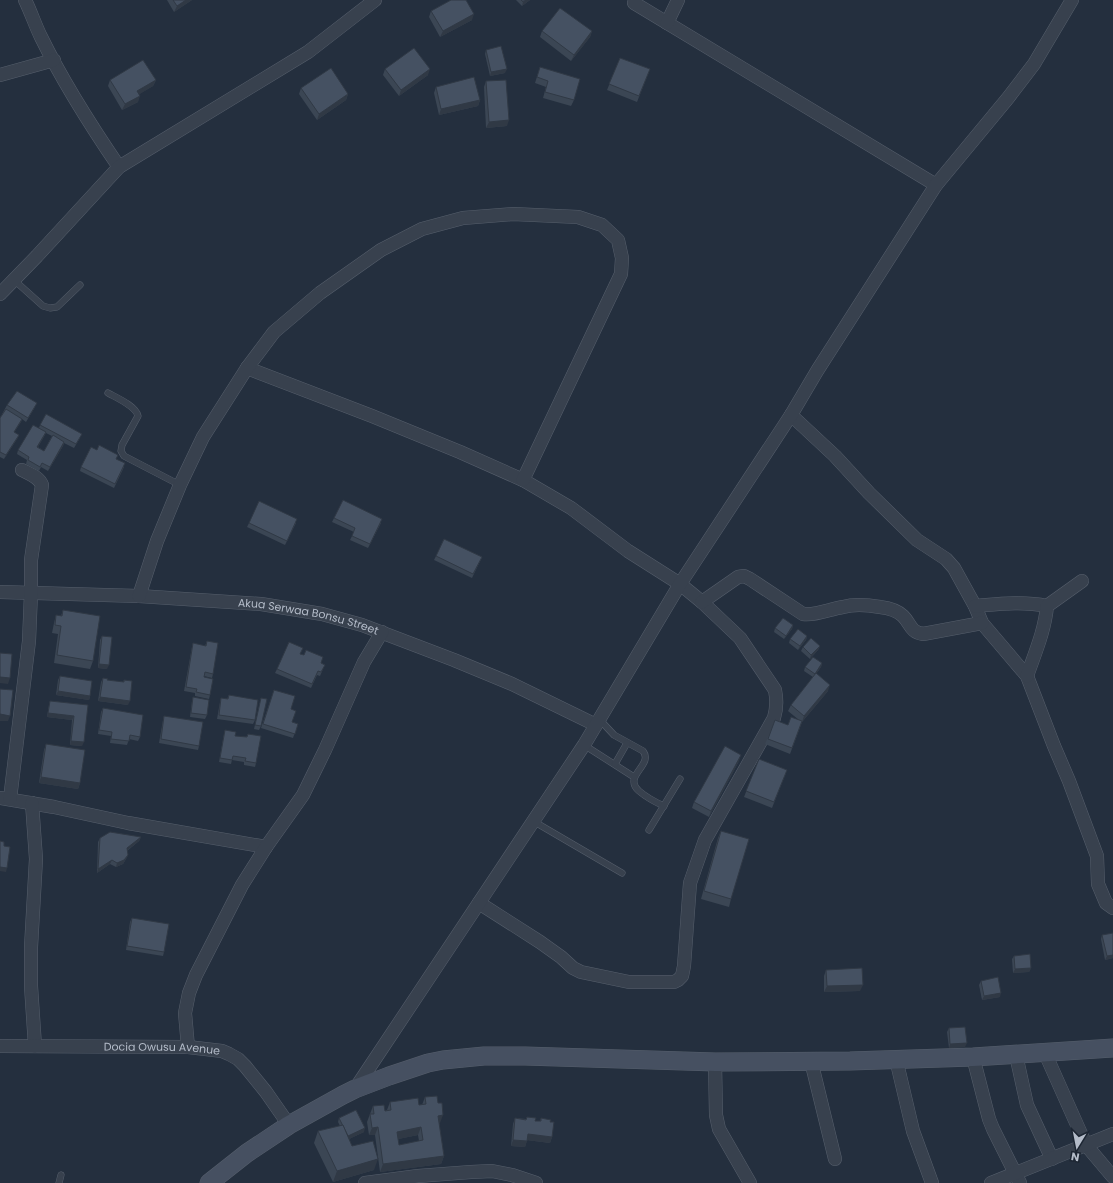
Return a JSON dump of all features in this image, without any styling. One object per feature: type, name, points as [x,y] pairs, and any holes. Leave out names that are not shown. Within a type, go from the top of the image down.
[{"type":"street","points":[[26,0],[41,37],[100,138],[119,167]]},
{"type":"street","points":[[0,294],[119,167],[308,52],[374,0]]},
{"type":"street","points":[[667,23],[678,0]]},
{"type":"street","points":[[355,1089],[584,745],[680,584],[791,415],[816,371],[936,185],[1034,64],[1072,0]]},
{"type":"street","points":[[634,3],[936,185]]},
{"type":"street","points":[[0,75],[54,60]]},
{"type":"street","points":[[139,596],[157,541],[202,437],[247,368],[274,332],[320,293],[381,250],[422,229],[463,218],[513,214],[578,217],[602,225],[618,240],[622,258],[620,274],[523,480]]},
{"type":"street","points":[[247,368],[460,452],[523,480],[571,508],[628,551],[680,584],[702,602],[740,638],[775,690],[777,709],[774,718],[705,840],[693,873],[690,883],[684,966],[682,976],[678,980],[674,982],[628,982],[581,972],[573,968],[561,957],[540,942],[479,903]]},
{"type":"street","points":[[791,415],[835,456],[869,493],[917,540],[946,559],[954,568],[975,606],[982,623],[1027,676],[1097,856],[1098,884],[1106,903],[1113,908]]},
{"type":"street","points":[[22,470],[41,481],[42,485],[30,560],[31,593],[28,642],[5,799],[32,803],[128,823],[266,847]]},
{"type":"street","points":[[702,602],[738,577],[744,576],[803,614],[809,615],[845,606],[879,607],[890,609],[898,613],[903,617],[914,632],[922,634],[982,623]]},
{"type":"street","points":[[1027,676],[1044,625],[1047,606],[1082,581]]},
{"type":"street","name":"Akua Serwaa Bonsu Street","points":[[0,592],[139,596],[261,604],[293,608],[322,614],[362,625],[454,660],[598,722]]},
{"type":"street","points":[[975,606],[1001,603],[1035,603],[1047,606]]},
{"type":"street","points":[[188,1047],[185,1013],[188,993],[242,885],[266,847],[303,795],[325,750],[364,662],[382,632]]},
{"type":"street","points":[[32,803],[36,859],[31,947],[31,986],[35,1046]]},
{"type":"street","name":"Docia Owusu Avenue","points":[[0,1046],[188,1047],[222,1051],[238,1059],[245,1066],[266,1092],[289,1125]]},
{"type":"street","points":[[209,1183],[247,1153],[289,1125],[355,1089],[428,1063],[443,1060],[477,1056],[540,1056],[715,1062],[850,1061],[1016,1055],[1113,1048]]},
{"type":"street","points":[[1045,1053],[1086,1145],[1113,1177]]},
{"type":"street","points":[[1016,1055],[1027,1105],[1052,1159]]},
{"type":"street","points":[[973,1057],[989,1119],[1018,1178]]},
{"type":"street","points":[[896,1059],[913,1131],[932,1183]]},
{"type":"street","points":[[811,1061],[834,1159]]},
{"type":"street","points":[[715,1062],[716,1108],[719,1129],[750,1183]]},
{"type":"street","points":[[991,1183],[1018,1178],[1052,1159],[1113,1134]]},
{"type":"street","points":[[365,1183],[418,1176],[457,1178],[492,1171],[512,1175],[536,1183]]},
{"type":"lane","points":[[14,280],[43,306],[50,308],[57,307],[80,285]]},
{"type":"lane","points":[[108,393],[137,411],[138,416],[122,445],[124,456],[180,485]]},
{"type":"lane","points":[[598,722],[614,735],[642,751],[646,757],[645,761],[634,777],[634,783],[637,790],[664,806]]},
{"type":"lane","points":[[615,764],[627,742]]},
{"type":"lane","points":[[584,745],[634,777]]},
{"type":"lane","points":[[650,830],[680,779]]},
{"type":"lane","points":[[533,821],[622,873]]},
{"type":"lane","points":[[59,1183],[61,1176]]},
{"type":"building","points":[[173,0],[186,0],[177,6]]},
{"type":"building","points":[[451,0],[466,0],[474,14],[443,31],[431,11]]},
{"type":"building","points":[[560,8],[592,31],[574,55],[542,31]]},
{"type":"building","points":[[501,46],[507,69],[491,72],[486,50]]},
{"type":"building","points":[[414,48],[430,69],[401,90],[385,69]]},
{"type":"building","points":[[620,58],[650,69],[639,96],[609,84]]},
{"type":"building","points":[[143,60],[156,80],[137,91],[140,96],[125,104],[110,80]]},
{"type":"building","points":[[540,67],[580,79],[574,100],[545,92],[548,81],[537,77]]},
{"type":"building","points":[[331,68],[348,94],[319,114],[301,88]]},
{"type":"building","points":[[474,77],[480,100],[441,109],[436,87]]},
{"type":"building","points":[[506,80],[509,120],[489,122],[486,81]]},
{"type":"building","points":[[17,391],[37,403],[28,418],[7,405]]},
{"type":"building","points":[[6,409],[22,419],[14,432],[19,435],[6,455],[0,452],[0,418]]},
{"type":"building","points":[[46,414],[82,434],[76,444],[40,425]]},
{"type":"building","points":[[33,425],[46,432],[37,447],[44,451],[53,435],[64,442],[50,467],[42,463],[40,467],[28,460],[29,457],[18,450]]},
{"type":"building","points":[[99,445],[118,455],[116,459],[125,463],[115,484],[81,467],[91,447],[97,450]]},
{"type":"building","points":[[343,500],[382,519],[370,544],[352,536],[355,528],[334,518]]},
{"type":"building","points":[[259,501],[297,519],[287,541],[249,523]]},
{"type":"building","points":[[444,539],[482,557],[473,574],[436,556]]},
{"type":"building","points":[[63,610],[100,616],[93,661],[57,655],[61,626],[55,625],[56,615],[62,616]]},
{"type":"building","points":[[783,618],[793,625],[786,636],[775,628]]},
{"type":"building","points":[[798,629],[807,636],[800,646],[790,639]]},
{"type":"building","points":[[102,636],[112,637],[109,665],[99,664]]},
{"type":"building","points":[[811,638],[820,646],[811,655],[803,647]]},
{"type":"building","points":[[207,641],[218,643],[213,674],[205,672],[204,677],[213,679],[210,695],[196,692],[197,689],[186,687],[193,643],[206,646]]},
{"type":"building","points":[[289,642],[303,648],[300,654],[304,655],[306,650],[323,657],[321,663],[325,665],[321,672],[318,671],[312,684],[277,669]]},
{"type":"building","points":[[0,653],[12,654],[10,678],[0,677]]},
{"type":"building","points":[[813,657],[822,663],[815,674],[805,667]]},
{"type":"building","points":[[816,673],[830,685],[804,716],[791,705]]},
{"type":"building","points":[[60,676],[92,681],[90,696],[58,691]]},
{"type":"building","points":[[103,678],[108,679],[107,680],[124,682],[124,680],[132,681],[130,701],[100,697]]},
{"type":"building","points":[[0,689],[13,690],[10,716],[0,714]]},
{"type":"building","points":[[274,690],[295,696],[291,709],[296,711],[292,722],[298,724],[295,734],[263,724]]},
{"type":"building","points":[[229,695],[258,700],[255,720],[219,715],[221,698],[228,699]]},
{"type":"building","points":[[193,697],[209,700],[207,715],[191,713]]},
{"type":"building","points":[[261,698],[267,699],[261,726],[255,725]]},
{"type":"building","points":[[50,701],[88,705],[84,742],[71,741],[74,716],[48,713]]},
{"type":"building","points":[[103,708],[143,715],[140,737],[130,735],[129,741],[111,739],[112,732],[99,730]]},
{"type":"building","points":[[164,716],[203,722],[199,746],[161,739]]},
{"type":"building","points":[[791,717],[802,721],[792,748],[768,739],[775,720],[788,725]]},
{"type":"building","points":[[225,730],[236,732],[235,736],[247,737],[248,734],[261,736],[256,763],[245,761],[246,758],[233,756],[232,760],[220,758]]},
{"type":"building","points":[[46,744],[85,750],[80,783],[41,777]]},
{"type":"building","points":[[725,746],[741,755],[711,811],[694,802]]},
{"type":"building","points":[[759,759],[787,770],[774,802],[746,791]]},
{"type":"building","points":[[721,831],[749,839],[731,899],[704,891]]},
{"type":"building","points":[[110,832],[141,837],[127,848],[128,855],[124,860],[117,863],[112,860],[98,869],[100,838]]},
{"type":"building","points":[[0,841],[4,842],[4,846],[10,847],[7,868],[0,867]]},
{"type":"building","points":[[132,918],[169,924],[164,952],[127,946]]},
{"type":"building","points":[[1113,933],[1113,955],[1107,956],[1102,935]]},
{"type":"building","points":[[1030,954],[1031,968],[1015,969],[1014,956]]},
{"type":"building","points":[[862,968],[863,985],[827,986],[826,970]]},
{"type":"building","points":[[998,977],[1001,993],[984,996],[981,981]]},
{"type":"building","points":[[965,1027],[967,1043],[950,1044],[949,1028]]},
{"type":"building","points":[[437,1096],[438,1103],[442,1103],[443,1115],[438,1116],[444,1156],[383,1164],[378,1127],[372,1128],[370,1114],[374,1114],[373,1106],[384,1105],[385,1111],[391,1110],[390,1102],[418,1098],[419,1105],[426,1104],[425,1097]],"holes":[[[421,1127],[423,1140],[399,1145],[397,1132]]]},
{"type":"building","points":[[356,1110],[365,1128],[348,1136],[339,1118]]},
{"type":"building","points":[[527,1117],[536,1118],[535,1121],[541,1121],[541,1118],[554,1122],[552,1137],[528,1134],[527,1141],[513,1140],[515,1118],[526,1120]]},
{"type":"building","points":[[343,1125],[352,1146],[373,1141],[378,1159],[337,1171],[318,1131]]}]
